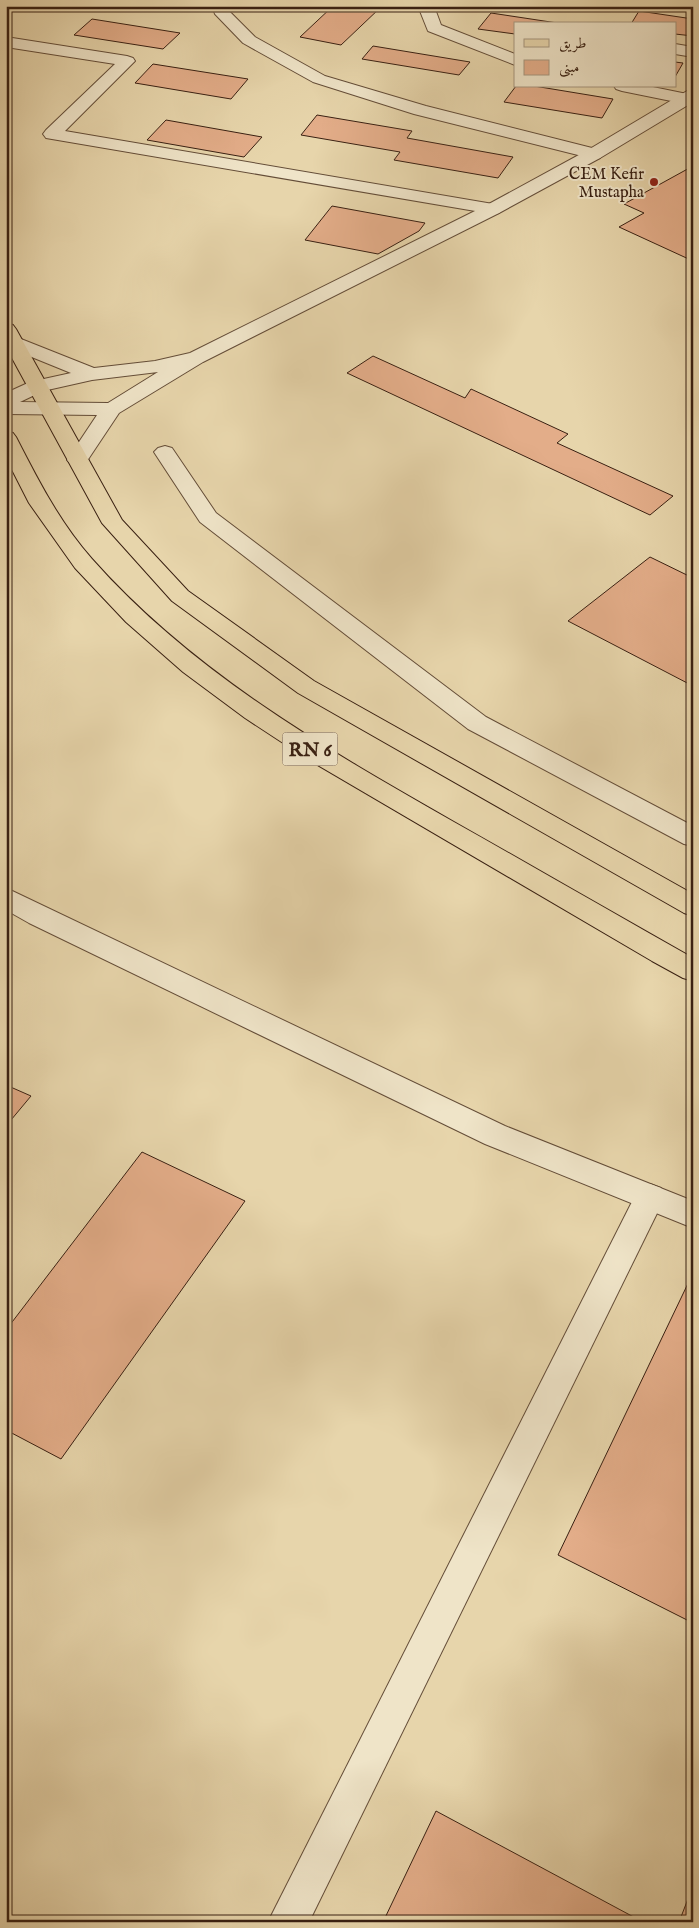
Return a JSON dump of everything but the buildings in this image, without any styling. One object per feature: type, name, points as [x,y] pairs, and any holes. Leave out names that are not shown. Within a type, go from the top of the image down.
[{"type":"main road","name":"RN 6","points":[[10,336],[113,523],[180,596],[306,687],[693,906]]},
{"type":"main road","name":"RN 6","points":[[6,437],[19,468],[65,540],[116,599],[184,660],[245,707],[331,763],[693,971]]},
{"type":"street","points":[[220,6],[220,11],[249,40],[319,79],[420,110],[594,154]]},
{"type":"street","points":[[426,6],[434,28],[514,60]]},
{"type":"street","points":[[6,42],[127,61],[52,134],[493,209]]},
{"type":"street","points":[[676,49],[693,52]]},
{"type":"street","points":[[634,88],[689,97]]},
{"type":"street","points":[[78,460],[112,409],[196,358],[493,209],[594,154],[689,97]]},
{"type":"street","points":[[10,336],[92,374]]},
{"type":"street","points":[[6,402],[37,386],[92,374],[155,367],[196,358]]},
{"type":"street","points":[[6,408],[50,410],[112,409]]},
{"type":"street","points":[[165,452],[208,517],[477,723],[693,837]]},
{"type":"street","points":[[6,898],[495,1135],[693,1215]]},
{"type":"street","points":[[288,1922],[650,1197]]},
{"type":"place","name":"CEM Kefir Mustapha","points":[[654,182]]}]
